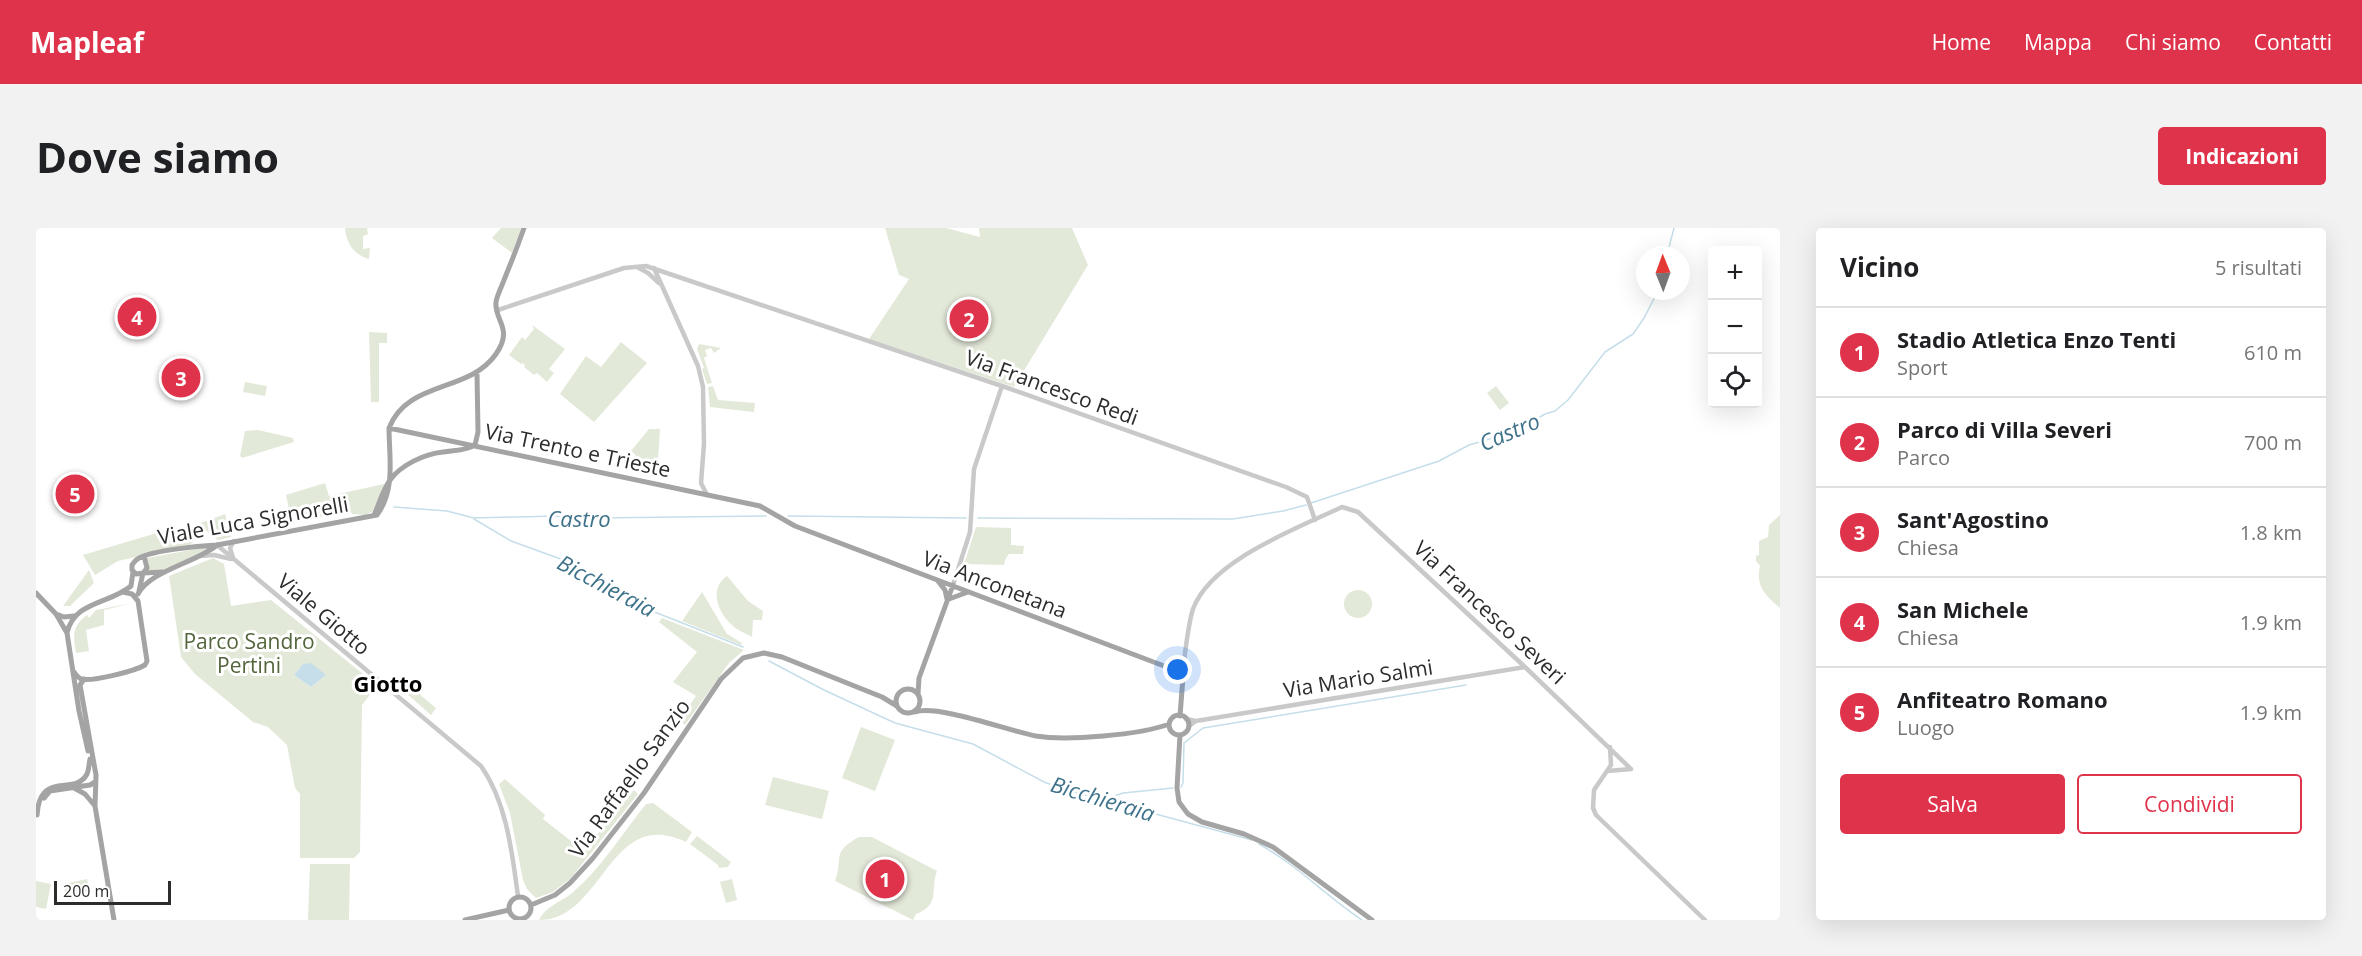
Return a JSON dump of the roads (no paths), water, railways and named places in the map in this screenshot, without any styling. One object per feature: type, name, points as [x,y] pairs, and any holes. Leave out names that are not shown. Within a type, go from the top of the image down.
[{"type":"main road","points":[[389,480],[388,428],[404,406],[418,395],[477,374],[497,352],[504,336],[496,302],[524,228]]},
{"type":"main road","points":[[389,480],[403,468],[425,456],[468,449],[475,445],[478,432],[477,374]]},
{"type":"main road","name":"Via Trento e Trieste","points":[[388,428],[760,506]]},
{"type":"main road","name":"Viale Luca Signorelli","points":[[141,557],[374,515],[389,480]]},
{"type":"main road","name":"Via Anconetana","points":[[760,506],[795,526],[1172,669],[1183,677]]},
{"type":"main road","points":[[200,556],[217,545]]},
{"type":"main road","name":"Viale Luca Signorelli","points":[[138,594],[145,585],[200,556]]},
{"type":"main road","points":[[67,633],[74,616],[90,605],[123,592],[131,586],[132,565],[141,557],[148,566],[143,573],[138,594],[147,661],[145,665],[125,673],[84,680],[78,677],[73,669]]},
{"type":"main road","points":[[133,572],[167,572]]},
{"type":"main road","points":[[937,579],[945,590],[947,600]]},
{"type":"main road","points":[[915,712],[920,705],[919,678],[953,585]]},
{"type":"main road","points":[[123,592],[132,594],[138,602]]},
{"type":"main road","points":[[947,600],[962,593],[971,592]]},
{"type":"main road","points":[[36,593],[56,614],[67,633],[79,711],[95,782]]},
{"type":"main road","points":[[56,614],[64,617],[74,616]]},
{"type":"main road","name":"Via Raffaello Sanzio","points":[[531,905],[555,895],[570,883],[593,858],[644,793],[721,679],[734,664],[743,658],[754,654],[770,654],[882,697]]},
{"type":"main road","points":[[1180,716],[1183,677]]},
{"type":"main road","points":[[897,706],[897,697],[919,678]]},
{"type":"main road","points":[[84,680],[80,685],[96,775],[95,806],[114,920]]},
{"type":"main road","points":[[907,689],[913,690],[932,710]]},
{"type":"main road","points":[[882,697],[897,697]]},
{"type":"main road","points":[[882,697],[905,713],[932,710],[1009,730],[1055,738],[1076,738],[1169,726]]},
{"type":"main road","points":[[1180,716],[1186,719],[1189,726],[1185,733],[1180,735],[1174,734],[1169,726],[1174,717],[1180,716]]},
{"type":"main road","points":[[1180,735],[1177,788],[1179,802],[1188,814],[1202,822],[1244,834],[1273,847],[1372,920]]},
{"type":"main road","points":[[36,822],[40,800],[45,790],[56,785],[76,783],[88,773],[90,759]]},
{"type":"main road","points":[[56,785],[60,787],[95,782]]},
{"type":"main road","points":[[37,815],[42,801],[50,791],[89,786],[95,782]]},
{"type":"main road","points":[[73,787],[85,794],[95,806]]},
{"type":"main road","points":[[518,897],[528,899],[531,905],[528,915],[522,919],[515,918],[509,910],[511,901],[518,897]]},
{"type":"main road","points":[[465,920],[509,910]]},
{"type":"street","name":"Via Francesco Redi","points":[[498,310],[624,268],[633,266],[654,268],[736,298],[1002,386],[1286,487],[1307,497],[1315,520]]},
{"type":"street","points":[[633,266],[648,273],[662,288]]},
{"type":"street","points":[[654,268],[698,366],[704,387],[704,444],[701,483],[696,493]]},
{"type":"street","points":[[662,288],[663,279],[672,274]]},
{"type":"street","points":[[953,585],[970,532],[974,469],[1002,386]]},
{"type":"street","points":[[701,483],[707,495]]},
{"type":"street","name":"Via Francesco Severi","points":[[1183,677],[1193,608],[1224,567],[1342,507],[1358,512],[1631,769],[1613,767]]},
{"type":"street","points":[[234,560],[230,548],[235,541]]},
{"type":"street","name":"Viale Giotto","points":[[217,545],[481,766],[491,780],[502,810],[518,897]]},
{"type":"street","name":"Viale Luca Signorelli","points":[[200,556],[214,555],[234,560]]},
{"type":"street","name":"Via Mario Salmi","points":[[1186,719],[1196,721],[1525,667]]},
{"type":"street","name":"Via Mario Salmi","points":[[1189,726],[1196,721]]},
{"type":"street","points":[[1610,747],[1613,767]]},
{"type":"street","points":[[1621,759],[1600,779],[1594,790],[1593,808],[1596,815],[1705,920]]},
{"type":"water","points":[[311,663],[326,675],[311,687],[294,675],[303,664]]},
{"type":"waterway","name":"Castro","points":[[1669,246],[1674,228]]},
{"type":"waterway","name":"Castro","points":[[1311,503],[1439,461],[1469,445],[1517,431],[1545,414],[1555,411],[1568,400],[1605,352],[1633,334],[1653,300]]},
{"type":"waterway","name":"Castro","points":[[978,518],[1233,519],[1306,505]]},
{"type":"waterway","name":"Castro","points":[[394,507],[447,511],[474,518],[766,516]]},
{"type":"waterway","name":"Castro","points":[[788,516],[966,518]]},
{"type":"waterway","name":"Bicchieraia","points":[[474,519],[511,541],[569,562],[647,609],[743,647]]},
{"type":"waterway","name":"Bicchieraia","points":[[769,661],[895,723],[973,744],[1044,782],[1252,840]]},
{"type":"waterway","points":[[1181,787],[1184,743],[1203,728],[1466,685]]},
{"type":"waterway","points":[[1103,800],[1123,793],[1173,788]]},
{"type":"waterway","name":"Bicchieraia","points":[[1259,844],[1286,861],[1362,920]]},
{"type":"place","name":"San Michele","points":[[137,317]]},
{"type":"place","name":"Parco di Villa Severi","points":[[969,319]]},
{"type":"place","name":"Sant'Agostino","points":[[181,378]]},
{"type":"place","name":"Anfiteatro Romano","points":[[75,494]]},
{"type":"place","name":"Stadio Atletica Enzo Tenti","points":[[885,879]]},
{"type":"district","name":"Giotto","points":[[388,683]]},
{"type":"park label","name":"Parco Sandro Pertini","points":[[249,653]]}]
